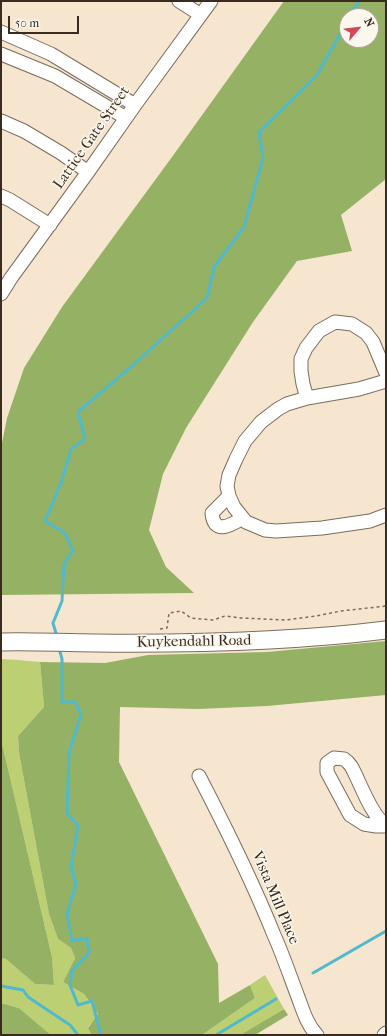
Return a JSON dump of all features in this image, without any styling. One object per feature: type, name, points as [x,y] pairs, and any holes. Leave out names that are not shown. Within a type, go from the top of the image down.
[{"type":"main road","name":"Kuykendahl Road","points":[[1,642],[24,641],[95,643],[281,640],[347,635],[386,630]]},
{"type":"street","points":[[179,1],[201,15]]},
{"type":"street","name":"Lattice Gate Street","points":[[1,294],[6,275],[50,225],[135,104],[211,1]]},
{"type":"street","points":[[1,32],[51,54],[135,104]]},
{"type":"street","points":[[1,54],[55,76],[126,118]]},
{"type":"street","points":[[1,121],[24,131],[61,153],[88,172]]},
{"type":"street","points":[[1,196],[50,225]]},
{"type":"street","points":[[307,398],[301,371],[301,359],[306,348],[319,331],[335,322],[352,324],[366,333],[373,342],[386,373]]},
{"type":"street","points":[[386,382],[307,398],[278,409],[261,422],[245,441],[229,475],[227,486],[229,496],[234,507],[246,522],[265,530],[276,531],[322,528],[370,521],[386,515]]},
{"type":"street","points":[[229,496],[212,513],[212,518],[215,523],[218,526],[223,527],[243,518]]},
{"type":"street","points":[[334,758],[344,759],[350,765],[371,806],[380,820],[386,825],[376,826],[364,824],[350,815],[327,772],[327,763],[334,758]]},
{"type":"street","name":"Vista Mill Place","points":[[199,776],[255,889],[275,936],[305,1015],[317,1035]]},
{"type":"path","points":[[160,629],[167,628],[169,613],[181,611],[191,618],[213,620],[225,616],[286,620],[341,611],[386,606]]},
{"type":"green space","points":[[284,1],[386,1],[386,179],[341,215],[352,251],[297,261],[253,322],[186,428],[163,474],[149,530],[166,567],[194,593],[1,595],[1,448],[7,418],[24,368],[62,307]]},
{"type":"green space","points":[[386,641],[386,695],[267,706],[198,709],[120,707],[119,762],[218,964],[219,1003],[250,985],[255,998],[202,1035],[92,1035],[88,1028],[98,1014],[84,994],[63,982],[75,958],[71,948],[58,939],[49,914],[19,753],[18,736],[44,707],[40,662],[105,663],[148,655],[267,652]]},
{"type":"green space","points":[[1,659],[40,662],[44,707],[18,736],[19,753],[49,914],[58,939],[71,948],[75,958],[63,982],[84,994],[98,1015],[88,1027],[92,1035],[51,1035],[19,1008],[1,1003],[1,958],[6,959],[35,984],[54,985],[52,957],[1,739]]},
{"type":"green space","points":[[1,739],[52,957],[54,985],[35,984],[6,959],[1,958]]},
{"type":"green space","points":[[265,975],[284,1009],[240,1035],[202,1035],[255,998],[250,985]]},
{"type":"green space","points":[[1,1003],[19,1008],[51,1035],[1,1035]]},
{"type":"green space","points":[[284,1009],[288,1015],[255,1035],[240,1035]]},
{"type":"waterway","points":[[355,8],[359,1]]},
{"type":"waterway","points":[[57,637],[53,623],[62,601],[64,564],[73,551],[65,533],[45,521],[61,483],[71,449],[85,439],[78,412],[132,366],[207,298],[214,267],[244,227],[263,158],[259,132],[317,75],[339,36]]},
{"type":"waterway","points":[[59,648],[62,659],[62,702],[75,702],[81,714],[69,753],[67,813],[78,826],[71,867],[76,884],[67,914],[72,941],[87,938],[89,953],[72,971],[70,985],[78,1005],[92,1001],[101,1035]]},
{"type":"waterway","points":[[313,973],[386,931]]},
{"type":"waterway","points":[[1,986],[23,990],[28,997],[70,1025],[78,1035]]},
{"type":"waterway","points":[[216,1035],[276,999]]}]
